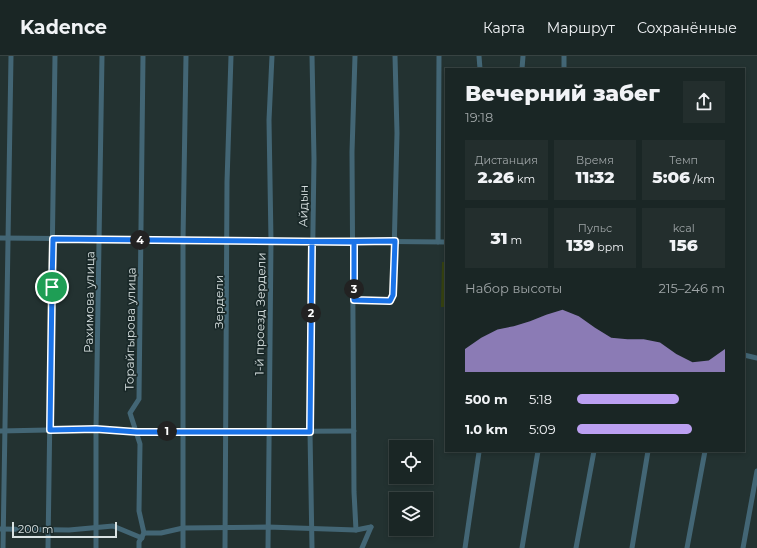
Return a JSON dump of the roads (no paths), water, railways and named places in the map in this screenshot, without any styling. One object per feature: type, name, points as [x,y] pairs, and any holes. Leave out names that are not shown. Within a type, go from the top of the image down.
[{"type":"street","points":[[3,548],[2,431],[8,238],[11,56]]},
{"type":"street","points":[[48,548],[55,56]]},
{"type":"street","name":"Рахимова улица","points":[[96,548],[96,429],[102,56]]},
{"type":"street","name":"Торайгырова улица","points":[[139,548],[143,535],[139,511],[140,444],[130,413],[139,399],[143,56]]},
{"type":"street","points":[[183,548],[183,240],[186,56]]},
{"type":"street","name":"Зердели","points":[[225,548],[228,145],[231,56]]},
{"type":"street","name":"1-й проезд Зердели","points":[[268,548],[271,241],[269,120],[272,56]]},
{"type":"street","name":"Айдын","points":[[312,56],[314,159],[310,432],[312,548]]},
{"type":"street","points":[[355,56],[352,152],[356,530]]},
{"type":"street","points":[[354,300],[390,301],[392,298],[395,241],[396,56]]},
{"type":"street","points":[[438,242],[439,56]]},
{"type":"street","points":[[479,56],[480,68]]},
{"type":"street","points":[[522,68],[523,56]]},
{"type":"street","points":[[564,56],[564,68]]},
{"type":"street","points":[[0,238],[445,242]]},
{"type":"street","points":[[745,355],[757,358]]},
{"type":"street","points":[[2,431],[96,429],[137,432],[354,431]]},
{"type":"street","points":[[465,548],[479,452]]},
{"type":"street","points":[[522,548],[538,452]]},
{"type":"street","points":[[576,548],[594,452]]},
{"type":"street","points":[[632,548],[648,452]]},
{"type":"street","points":[[687,548],[705,452]]},
{"type":"street","points":[[743,548],[757,471]]},
{"type":"street","points":[[2,529],[97,529],[113,526],[143,535],[183,528],[268,527],[356,530],[371,527],[362,548]]}]
